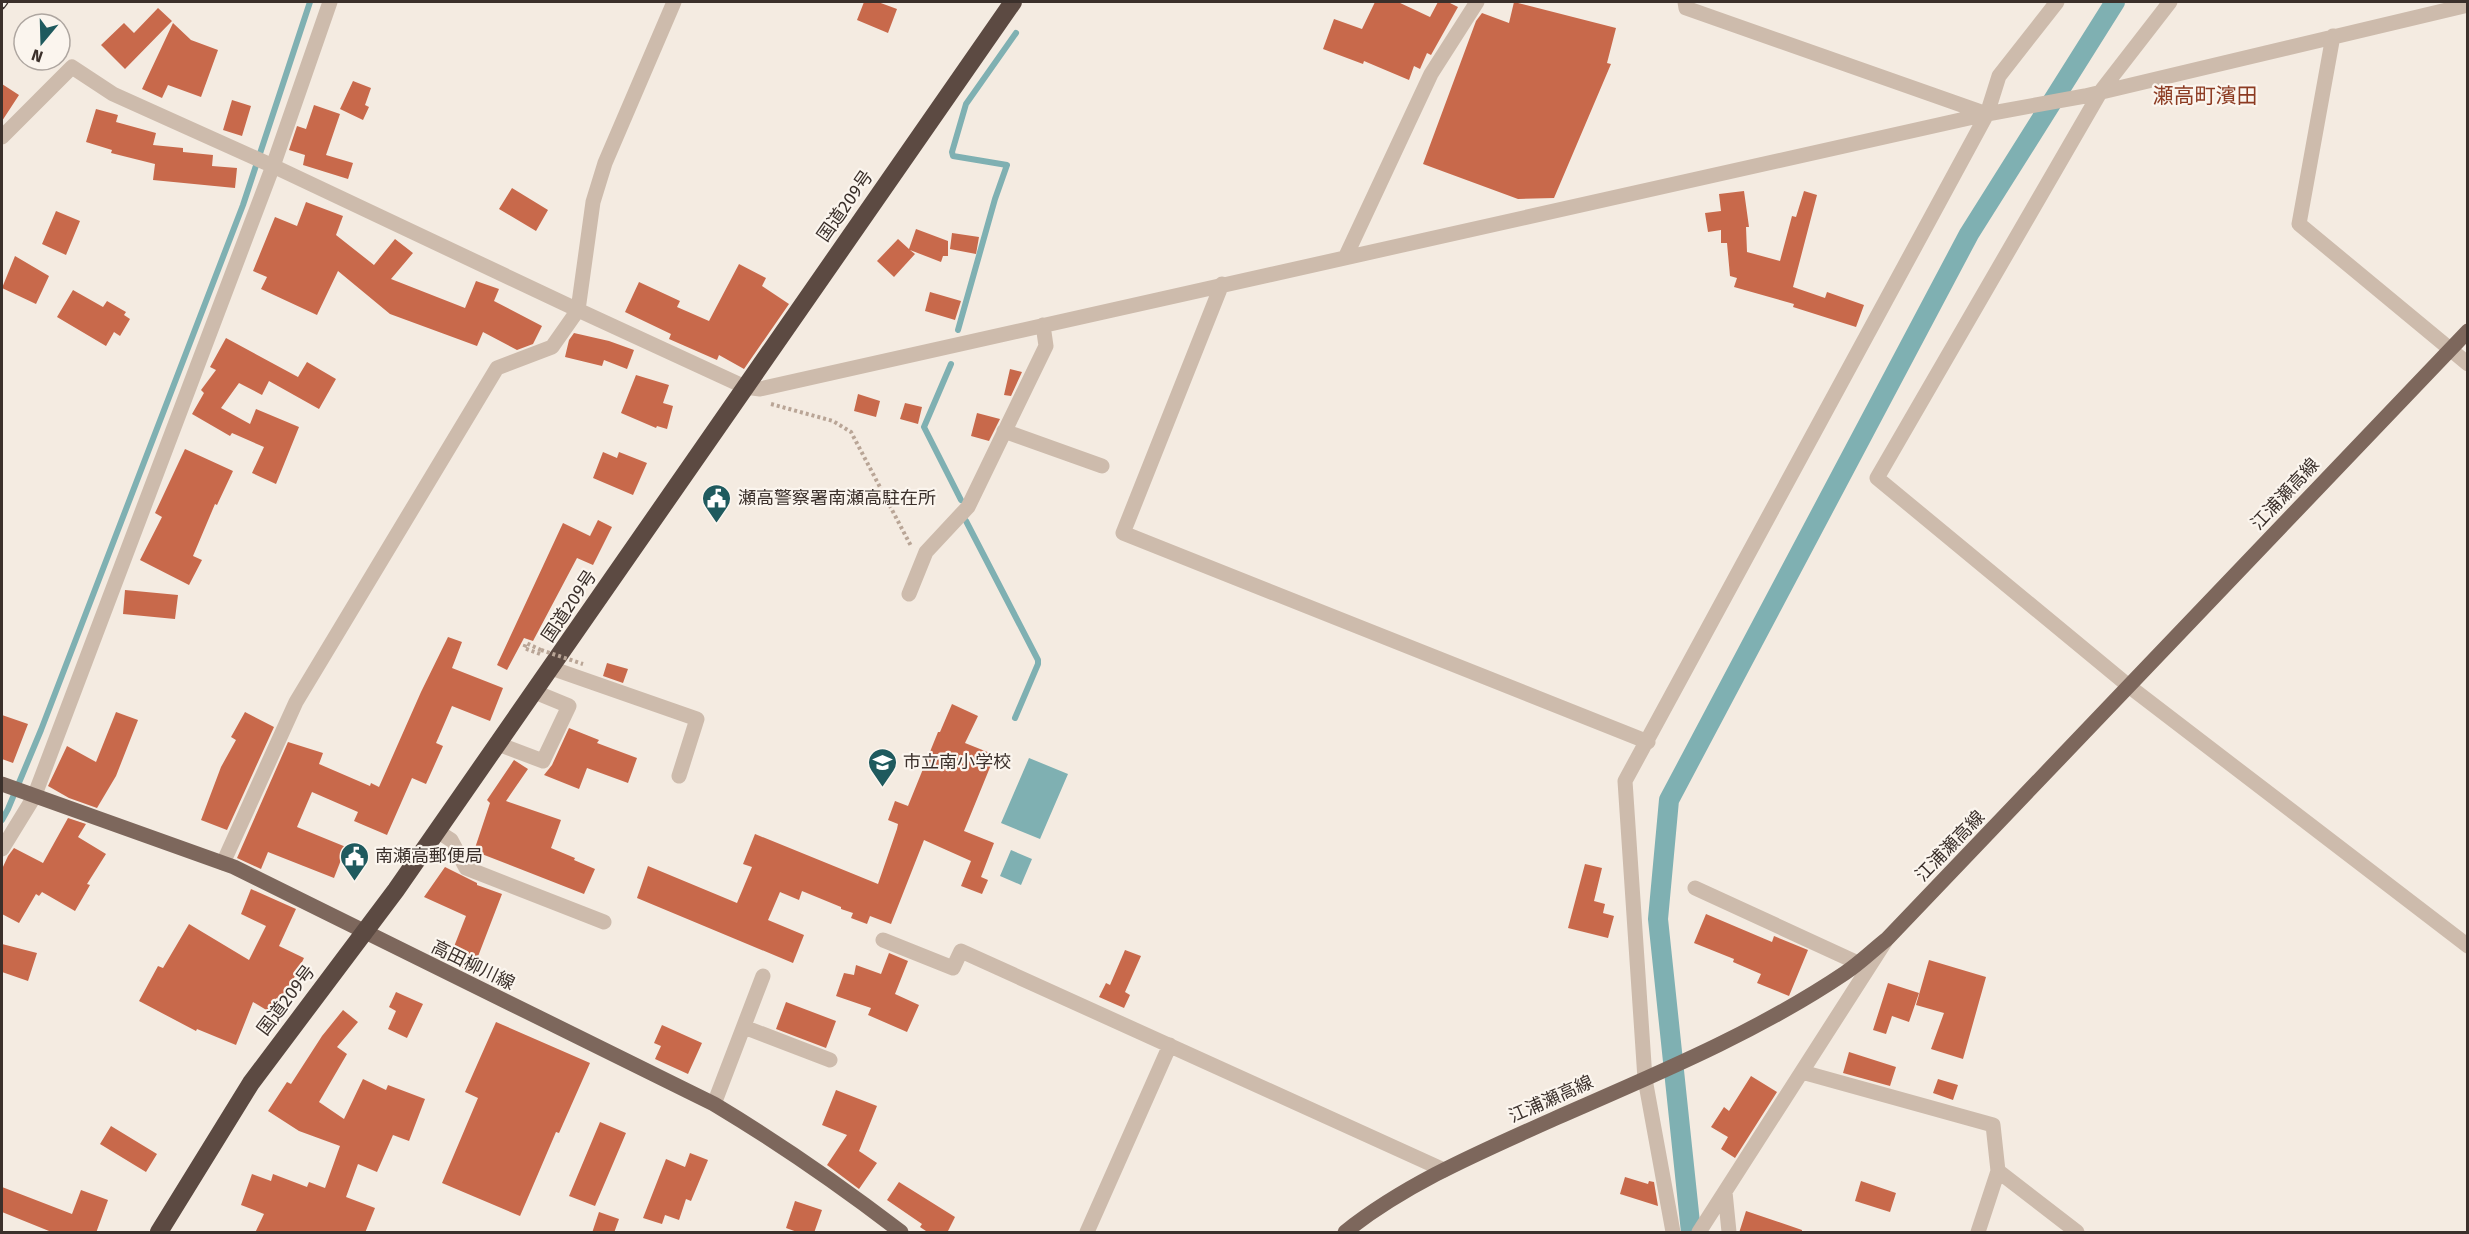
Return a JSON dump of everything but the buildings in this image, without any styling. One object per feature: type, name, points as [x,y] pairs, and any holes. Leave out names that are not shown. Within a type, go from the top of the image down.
[{"type":"highway","name":"国道209号","points":[[159,1233],[251,1083],[437,831],[535,692],[544,657],[745,387],[1013,2]]},
{"type":"main road","name":"江浦瀬高線","points":[[1345,1233],[1392,1198],[1444,1170],[1713,1048],[1798,1001],[1858,963],[1887,939],[2468,331]]},
{"type":"main road","name":"高田柳川線","points":[[4,785],[223,863],[314,905],[714,1104],[788,1150],[901,1233]]},
{"type":"street","points":[[2,849],[29,795],[330,2]]},
{"type":"street","points":[[223,863],[296,702],[497,368],[552,347],[578,310],[593,202],[602,173],[674,2]]},
{"type":"street","points":[[1345,258],[1431,74],[1476,2]]},
{"type":"street","points":[[1685,2],[1686,8],[1987,114]]},
{"type":"street","points":[[1673,1233],[1652,1076],[1625,781],[1987,114],[1999,76],[2057,2]]},
{"type":"street","points":[[2170,2],[2101,91],[1877,478],[2130,687],[2468,946]]},
{"type":"street","points":[[2,136],[72,67],[112,94],[269,164],[745,387],[759,389],[1987,114],[2085,96],[2468,5]]},
{"type":"street","points":[[2333,36],[2299,224],[2468,364]]},
{"type":"street","points":[[1222,284],[1123,533],[1648,742]]},
{"type":"street","points":[[909,594],[926,552],[968,507],[1046,346],[1043,325]]},
{"type":"street","points":[[1004,431],[1102,466]]},
{"type":"street","points":[[544,657],[697,719],[679,776]]},
{"type":"street","points":[[498,744],[543,761],[569,706],[535,692]]},
{"type":"street","points":[[437,831],[451,840],[466,868],[604,922]]},
{"type":"street","points":[[1695,888],[1858,963]]},
{"type":"street","points":[[1699,1233],[1887,939]]},
{"type":"street","points":[[883,940],[953,968],[961,951],[1444,1170]]},
{"type":"street","points":[[714,1104],[763,976]]},
{"type":"street","points":[[744,1027],[830,1060]]},
{"type":"street","points":[[1087,1233],[1170,1045]]},
{"type":"street","points":[[1802,1072],[1993,1125],[1998,1171],[1978,1233]]},
{"type":"street","points":[[1998,1171],[2077,1233]]},
{"type":"street","points":[[1725,1192],[1729,1233]]},
{"type":"path","points":[[769,403],[833,421],[852,432],[920,563]]},
{"type":"path","points":[[525,646],[544,657],[583,664]]},
{"type":"water","points":[[1029,758],[1068,774],[1040,839],[1001,823]]},
{"type":"water","points":[[1011,850],[1032,859],[1021,885],[1000,876]]},
{"type":"waterway","points":[[2,820],[41,730],[243,205],[310,2]]},
{"type":"waterway","points":[[1691,1232],[1658,919],[1669,800],[1969,234],[2115,2]]},
{"type":"waterway","points":[[958,330],[995,199],[1007,165],[953,156],[952,152],[966,104],[1016,33]]},
{"type":"waterway","points":[[951,364],[924,427],[961,500]]},
{"type":"waterway","points":[[966,521],[1038,660],[1015,718]]},
{"type":"railway","points":[[2,6],[5,2]]},
{"type":"place","name":"瀬高警察署南瀬高駐在所","points":[[717,524]]},
{"type":"place","name":"市立南小学校","points":[[882,788]]},
{"type":"place","name":"南瀬高郵便局","points":[[354,882]]},
{"type":"district","name":"瀬高町濱田","points":[[2205,96]]}]
